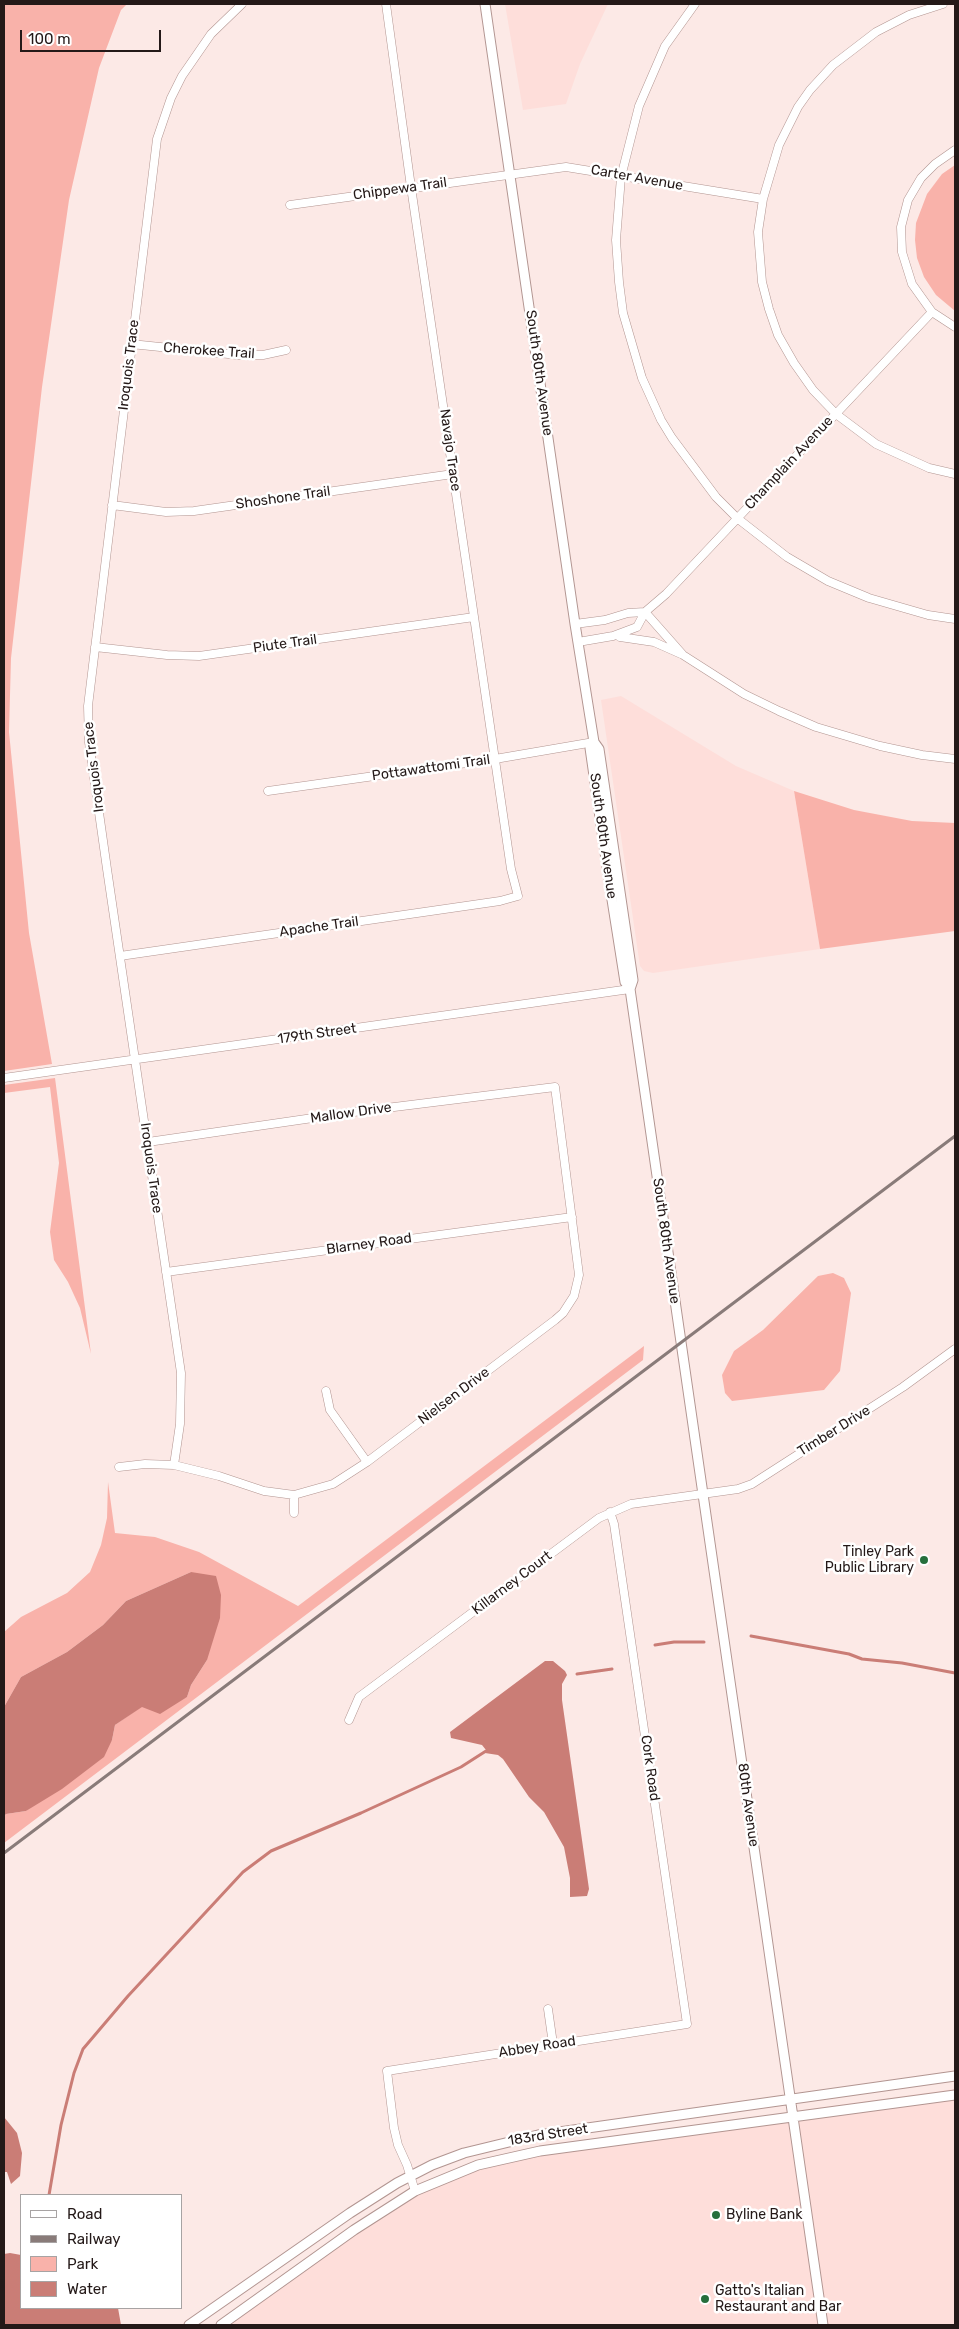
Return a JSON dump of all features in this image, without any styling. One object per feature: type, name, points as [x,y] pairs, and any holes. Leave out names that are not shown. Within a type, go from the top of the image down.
[{"type":"street","name":"Iroquois Trace","points":[[174,1465],[180,1424],[181,1373],[88,730],[88,706],[154,155],[163,120],[182,76],[211,34],[242,4]]},
{"type":"street","name":"Navajo Trace","points":[[386,4],[510,869],[518,896]]},
{"type":"street","name":"South 80th Avenue","points":[[485,4],[575,624],[594,742],[599,749],[633,980],[630,988],[703,1494]]},
{"type":"street","points":[[695,4],[665,46],[639,106],[621,177],[616,240],[619,282],[623,313],[635,359],[661,420],[680,450],[716,497],[737,518],[787,557],[828,581],[895,607],[955,619]]},
{"type":"street","points":[[943,4],[909,15],[876,32],[859,43],[823,75],[806,96],[786,128],[772,164],[763,199],[758,232],[759,256],[769,309],[778,334],[794,363],[813,390],[836,414],[859,433],[882,447],[929,468],[955,474]]},
{"type":"street","points":[[955,150],[935,164],[921,178],[908,200],[901,228],[902,252],[912,284],[932,312],[955,327]]},
{"type":"street","name":"Carter Avenue","points":[[510,173],[566,167],[763,199]]},
{"type":"street","name":"Chippewa Trail","points":[[290,205],[510,173]]},
{"type":"street","name":"Champlain Avenue","points":[[578,642],[613,636],[637,627],[644,612],[666,594],[932,312]]},
{"type":"street","name":"Cherokee Trail","points":[[131,344],[238,355],[263,355],[286,350]]},
{"type":"street","name":"Shoshone Trail","points":[[112,505],[166,512],[194,511],[454,474]]},
{"type":"street","points":[[575,624],[605,620],[628,613],[644,612],[684,655]]},
{"type":"street","name":"Piute Trail","points":[[95,647],[166,655],[199,656],[474,617]]},
{"type":"street","points":[[613,636],[654,642],[684,655],[744,694],[816,727],[880,746],[922,755],[955,759]]},
{"type":"street","name":"Pottawattomi Trail","points":[[268,791],[495,760],[594,742]]},
{"type":"street","name":"Apache Trail","points":[[120,956],[490,902],[518,896]]},
{"type":"street","name":"179th Street","points":[[4,1078],[630,988]]},
{"type":"street","name":"Mallow Drive","points":[[148,1142],[554,1086]]},
{"type":"street","name":"Nielsen Drive","points":[[119,1467],[145,1464],[174,1465],[219,1476],[264,1491],[294,1495],[333,1484],[367,1462],[563,1313],[574,1296],[579,1275],[554,1086]]},
{"type":"street","name":"Blarney Road","points":[[166,1272],[572,1217]]},
{"type":"street","name":"Timber Drive","points":[[703,1494],[738,1489],[752,1484],[903,1387],[955,1349]]},
{"type":"street","points":[[326,1391],[330,1410],[367,1462]]},
{"type":"street","name":"Killarney Court","points":[[348,1720],[359,1697],[610,1512],[632,1504],[703,1494]]},
{"type":"street","name":"80th Avenue","points":[[703,1494],[794,2116]]},
{"type":"street","points":[[294,1495],[294,1513]]},
{"type":"street","name":"Cork Road","points":[[610,1512],[616,1534],[687,2024]]},
{"type":"street","points":[[548,2009],[553,2044]]},
{"type":"street","name":"Abbey Road","points":[[410,2176],[398,2145],[394,2128],[387,2071],[687,2024]]},
{"type":"street","name":"183rd Street","points":[[189,2325],[350,2213],[410,2176],[464,2153],[538,2135],[955,2076]]},
{"type":"street","name":"183rd Street","points":[[221,2325],[354,2230],[415,2191],[478,2165],[540,2151],[955,2095]]},
{"type":"street","points":[[794,2116],[823,2325]]},
{"type":"street","points":[[410,2176],[415,2191]]},
{"type":"shaded area","points":[[505,4],[608,4],[580,64],[566,104],[523,110]]},
{"type":"shaded area","points":[[621,696],[736,766],[794,791],[820,949],[653,973],[644,971],[640,966],[601,700]]},
{"type":"shaded area","points":[[955,2089],[955,2325],[826,2325],[795,2111]]},
{"type":"shaded area","points":[[789,2113],[819,2325],[215,2325],[408,2191],[488,2158]]},
{"type":"green space","points":[[4,4],[127,4],[121,10],[99,68],[69,200],[42,387],[11,658],[9,732],[29,933],[52,1064],[4,1071]]},
{"type":"green space","points":[[955,165],[955,311],[936,295],[924,277],[917,258],[915,240],[916,223],[927,194],[942,174]]},
{"type":"green space","points":[[794,791],[854,810],[912,821],[955,823],[955,931],[820,949]]},
{"type":"green space","points":[[55,1078],[91,1354],[80,1308],[68,1282],[54,1260],[50,1232],[59,1163],[50,1087],[4,1093],[4,1085]]},
{"type":"green space","points":[[833,1273],[844,1278],[851,1293],[840,1371],[824,1390],[732,1401],[725,1393],[722,1375],[734,1351],[763,1330],[818,1276]]},
{"type":"green space","points":[[644,1346],[643,1360],[4,1843],[4,1816],[6,1814],[26,1811],[112,1740],[115,1725],[142,1706],[187,1697],[191,1685],[207,1660],[191,1572],[126,1601],[103,1625],[67,1652],[21,1677],[4,1707],[4,1632],[21,1617],[67,1593],[90,1572],[101,1545],[107,1518],[108,1482],[115,1533],[155,1537],[199,1552],[298,1606]]},
{"type":"water","points":[[191,1572],[216,1576],[221,1595],[220,1618],[207,1660],[191,1685],[187,1697],[160,1714],[142,1707],[115,1725],[112,1740],[104,1757],[62,1789],[26,1811],[6,1814],[4,1816],[4,1707],[21,1677],[67,1652],[103,1625],[126,1601]]},
{"type":"water","points":[[545,1661],[553,1661],[567,1675],[562,1684],[562,1700],[589,1889],[587,1896],[570,1897],[570,1878],[564,1847],[544,1812],[529,1797],[503,1759],[498,1755],[485,1753],[486,1750],[482,1745],[451,1738],[450,1732]]},
{"type":"water","points":[[4,2117],[17,2133],[22,2153],[20,2176],[11,2184],[7,2172],[4,2172]]},
{"type":"water","points":[[4,2254],[20,2255],[20,2309],[118,2309],[121,2325],[4,2325]]},
{"type":"waterway","points":[[751,1636],[849,1654],[862,1659],[902,1663],[955,1673]]},
{"type":"waterway","points":[[655,1645],[674,1642],[704,1642]]},
{"type":"waterway","points":[[577,1674],[612,1669]]},
{"type":"waterway","points":[[49,2194],[61,2125],[74,2073],[83,2049],[128,1996],[243,1872],[271,1851],[361,1813],[461,1767],[486,1751]]},
{"type":"railway","points":[[4,1853],[955,1136]]},
{"type":"place","name":"Tinley Park Public Library","points":[[924,1560]]},
{"type":"place","name":"Byline Bank","points":[[716,2215]]},
{"type":"place","name":"Gatto's Italian Restaurant and Bar","points":[[705,2299]]}]
